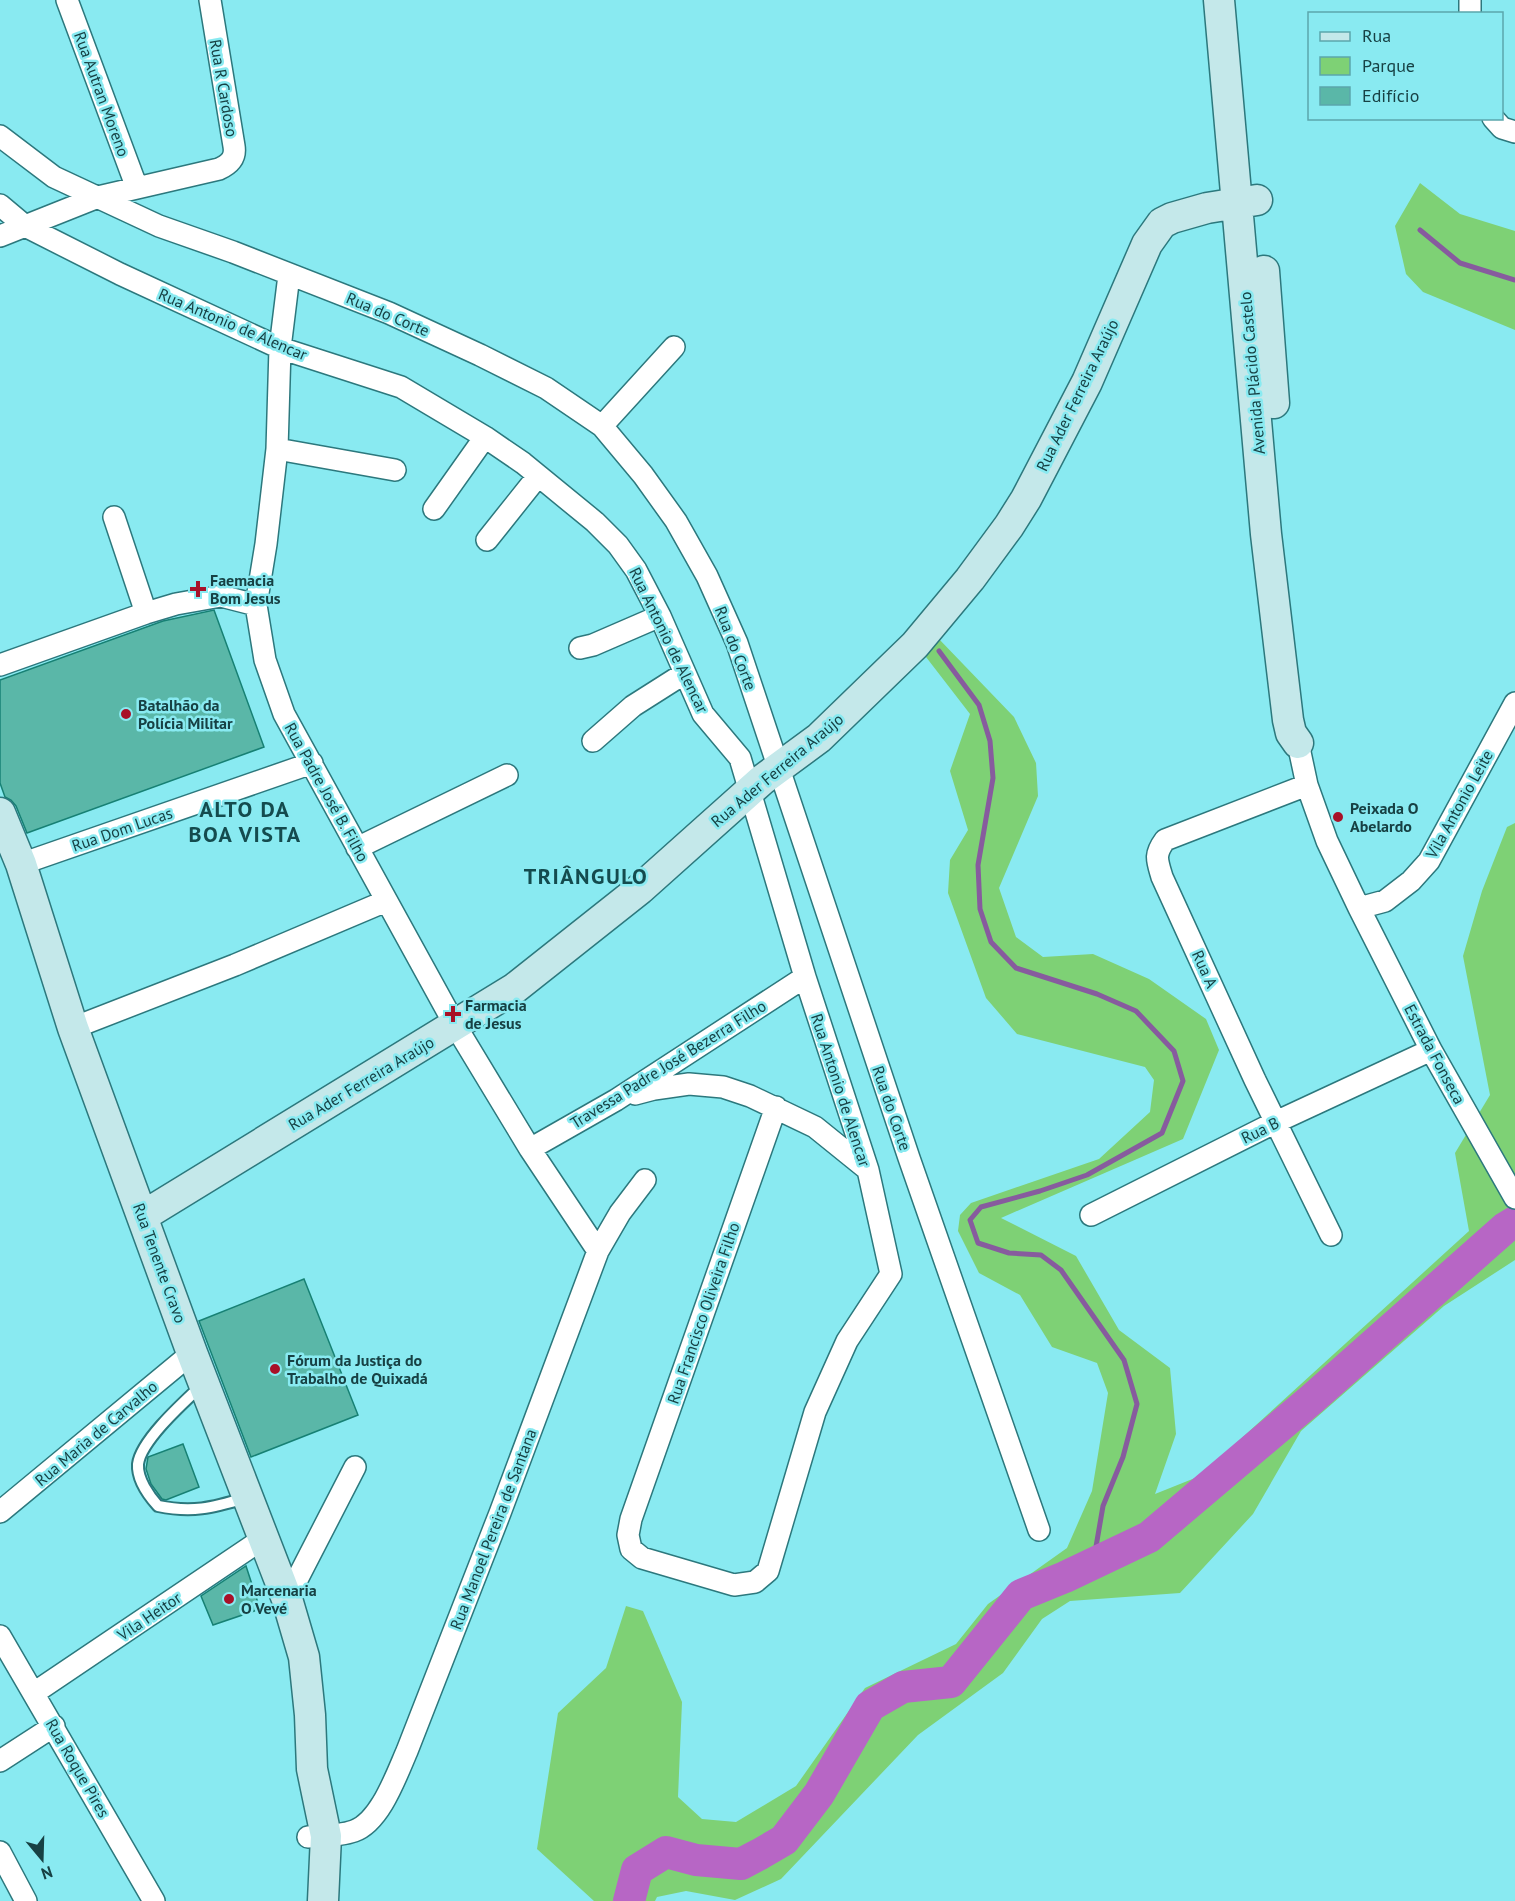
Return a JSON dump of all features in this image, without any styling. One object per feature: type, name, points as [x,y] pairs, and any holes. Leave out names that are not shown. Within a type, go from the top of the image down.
[{"type":"street","name":"Rua Autran Moreno","points":[[67,0],[137,188]]},
{"type":"street","name":"Rua R Cardoso","points":[[137,188],[219,169],[232,161],[235,153],[210,0]]},
{"type":"street","name":"Avenida Plácido Castelo","points":[[1219,0],[1247,202]]},
{"type":"street","name":"Avenida Plácido Castelo","points":[[1236,0],[1247,202],[1275,533],[1301,709],[1302,731],[1298,743],[1307,785],[1327,841],[1359,908]]},
{"type":"street","points":[[1495,120],[1502,128],[1515,132]]},
{"type":"street","name":"Rua do Corte","points":[[0,136],[54,177],[159,226],[233,252],[389,313],[546,388],[602,426],[643,476],[669,512],[707,576],[737,643],[909,1158],[1039,1530]]},
{"type":"street","points":[[0,236],[98,197],[137,188]]},
{"type":"street","name":"Rua Ader Ferreira Araújo","points":[[143,1216],[515,988],[640,889],[750,792],[819,738],[915,645],[970,579],[1009,526],[1026,499],[1082,392],[1147,244],[1162,223],[1182,214],[1247,202]]},
{"type":"street","name":"Rua Antonio de Alencar","points":[[0,205],[25,226],[120,274],[280,348],[401,387],[485,437],[595,522],[618,545],[636,570],[660,616],[703,714],[740,758],[804,977],[868,1170],[891,1274]]},
{"type":"street","name":"Rua Padre José B. Filho","points":[[289,275],[280,348],[277,449],[256,605],[265,660],[284,714],[455,1025],[530,1149],[598,1251]]},
{"type":"street","points":[[602,426],[674,347]]},
{"type":"street","points":[[434,509],[485,437]]},
{"type":"street","points":[[277,449],[395,470]]},
{"type":"street","points":[[487,540],[538,476]]},
{"type":"street","points":[[114,517],[146,613]]},
{"type":"street","points":[[0,665],[176,604],[221,596],[256,605]]},
{"type":"street","points":[[580,648],[601,642],[660,616]]},
{"type":"street","points":[[593,741],[633,706],[685,673]]},
{"type":"street","name":"Vila Antonio Leite","points":[[1359,908],[1385,901],[1411,881],[1429,861],[1515,703]]},
{"type":"street","name":"Rua Dom Lucas","points":[[10,868],[312,763]]},
{"type":"street","points":[[357,848],[507,774]]},
{"type":"street","name":"Rua A","points":[[1307,785],[1165,840],[1158,850],[1157,860],[1162,877],[1331,1236]]},
{"type":"street","name":"Rua Tenente Cravo","points":[[0,813],[10,868],[73,1028],[192,1353],[287,1599],[303,1657],[310,1715],[317,1836]]},
{"type":"street","points":[[73,1028],[235,965],[386,901]]},
{"type":"street","name":"Estrada Fonseca","points":[[1359,908],[1431,1050],[1515,1198]]},
{"type":"street","name":"Travessa Padre José Bezerra Filho","points":[[530,1149],[616,1100],[804,977]]},
{"type":"street","name":"Rua B","points":[[1091,1215],[1276,1122],[1431,1050]]},
{"type":"street","points":[[616,1100],[654,1089],[706,1084],[723,1087],[776,1107],[815,1126],[868,1170]]},
{"type":"street","name":"Rua Francisco Oliveira Filho","points":[[776,1107],[631,1519],[628,1535],[631,1550],[642,1558],[734,1585],[755,1582],[768,1571],[815,1412],[848,1341],[891,1274]]},
{"type":"street","name":"Rua Manoel Pereira de Santana","points":[[317,1836],[354,1831],[368,1823],[391,1786],[407,1751],[500,1513],[598,1251],[620,1213],[645,1180]]},
{"type":"street","name":"Rua Maria de Carvalho","points":[[0,1512],[192,1353]]},
{"type":"street","points":[[287,1599],[355,1467]]},
{"type":"street","name":"Vila Heitor","points":[[34,1693],[264,1538]]},
{"type":"street","name":"Rua Roque Pires","points":[[0,1636],[154,1901]]},
{"type":"street","points":[[0,1761],[54,1726]]},
{"type":"street","points":[[304,1901],[317,1836]]},
{"type":"street","points":[[317,1836],[323,1901]]},
{"type":"street","points":[[0,1852],[26,1901]]},
{"type":"lane","points":[[204,1383],[172,1414],[147,1445],[138,1465],[142,1483],[158,1506],[175,1510],[211,1509],[248,1497]]},
{"type":"green space","points":[[1420,183],[1460,214],[1515,231],[1515,330],[1423,292],[1406,274],[1395,226]]},
{"type":"green space","points":[[938,638],[1014,717],[1036,763],[1038,796],[999,888],[1016,937],[1043,957],[1093,954],[1149,979],[1206,1019],[1219,1050],[1183,1139],[1001,1218],[1076,1256],[1119,1330],[1170,1368],[1176,1434],[1155,1494],[1200,1476],[1469,1231],[1455,1153],[1490,1095],[1463,956],[1482,891],[1507,827],[1515,823],[1515,1260],[1444,1306],[1301,1431],[1253,1514],[1180,1593],[1070,1601],[1042,1619],[1003,1673],[918,1735],[781,1879],[735,1900],[686,1891],[657,1897],[655,1901],[594,1901],[537,1849],[558,1713],[606,1668],[626,1606],[643,1611],[682,1702],[678,1797],[702,1819],[736,1822],[796,1786],[865,1688],[956,1644],[988,1604],[1067,1548],[1092,1491],[1108,1393],[1097,1363],[1052,1347],[1020,1295],[979,1273],[958,1231],[960,1215],[971,1203],[1099,1159],[1150,1112],[1154,1080],[1145,1067],[1017,1034],[986,998],[948,893],[950,860],[968,830],[950,771],[970,714],[926,657]]},
{"type":"building","name":"Batalhão da Polícia Militar","points":[[214,610],[264,747],[27,833],[16,806],[5,797],[0,783],[0,680],[163,621]]},
{"type":"building","name":"Fórum da Justiça do Trabalho de Quixadá","points":[[304,1279],[358,1415],[251,1457],[199,1321]]},
{"type":"building","points":[[183,1444],[199,1487],[166,1500],[162,1499],[151,1484],[146,1469],[148,1457]]},
{"type":"building","name":"Marcenaria O Vevé","points":[[246,1566],[260,1609],[213,1625],[201,1596]]},
{"type":"waterway","points":[[1420,230],[1460,263],[1515,280]]},
{"type":"waterway","points":[[939,651],[979,705],[990,741],[993,778],[978,865],[980,909],[991,942],[1016,968],[1097,994],[1136,1011],[1174,1051],[1183,1081],[1162,1133],[1087,1175],[981,1207],[970,1220],[978,1243],[1009,1253],[1041,1255],[1061,1270],[1124,1360],[1137,1404],[1123,1457],[1103,1506],[1093,1564]]},
{"type":"waterway","points":[[629,1901],[637,1870],[666,1852],[696,1860],[741,1864],[784,1840],[819,1794],[870,1706],[903,1687],[951,1682],[1021,1595],[1149,1537],[1312,1399],[1505,1228],[1515,1222]]},
{"type":"place","name":"Faemacia Bom Jesus","points":[[198,589]]},
{"type":"place","name":"Batalhão da Polícia Militar","points":[[126,714]]},
{"type":"place","name":"Peixada O Abelardo","points":[[1338,817]]},
{"type":"place","name":"Farmacia de Jesus","points":[[453,1014]]},
{"type":"place","name":"Fórum da Justiça do Trabalho de Quixadá","points":[[275,1369]]},
{"type":"place","name":"Marcenaria O Vevé","points":[[229,1599]]},
{"type":"district","name":"ALTO DA BOA VISTA","points":[[245,822]]},
{"type":"district","name":"TRIÂNGULO","points":[[586,876]]}]
